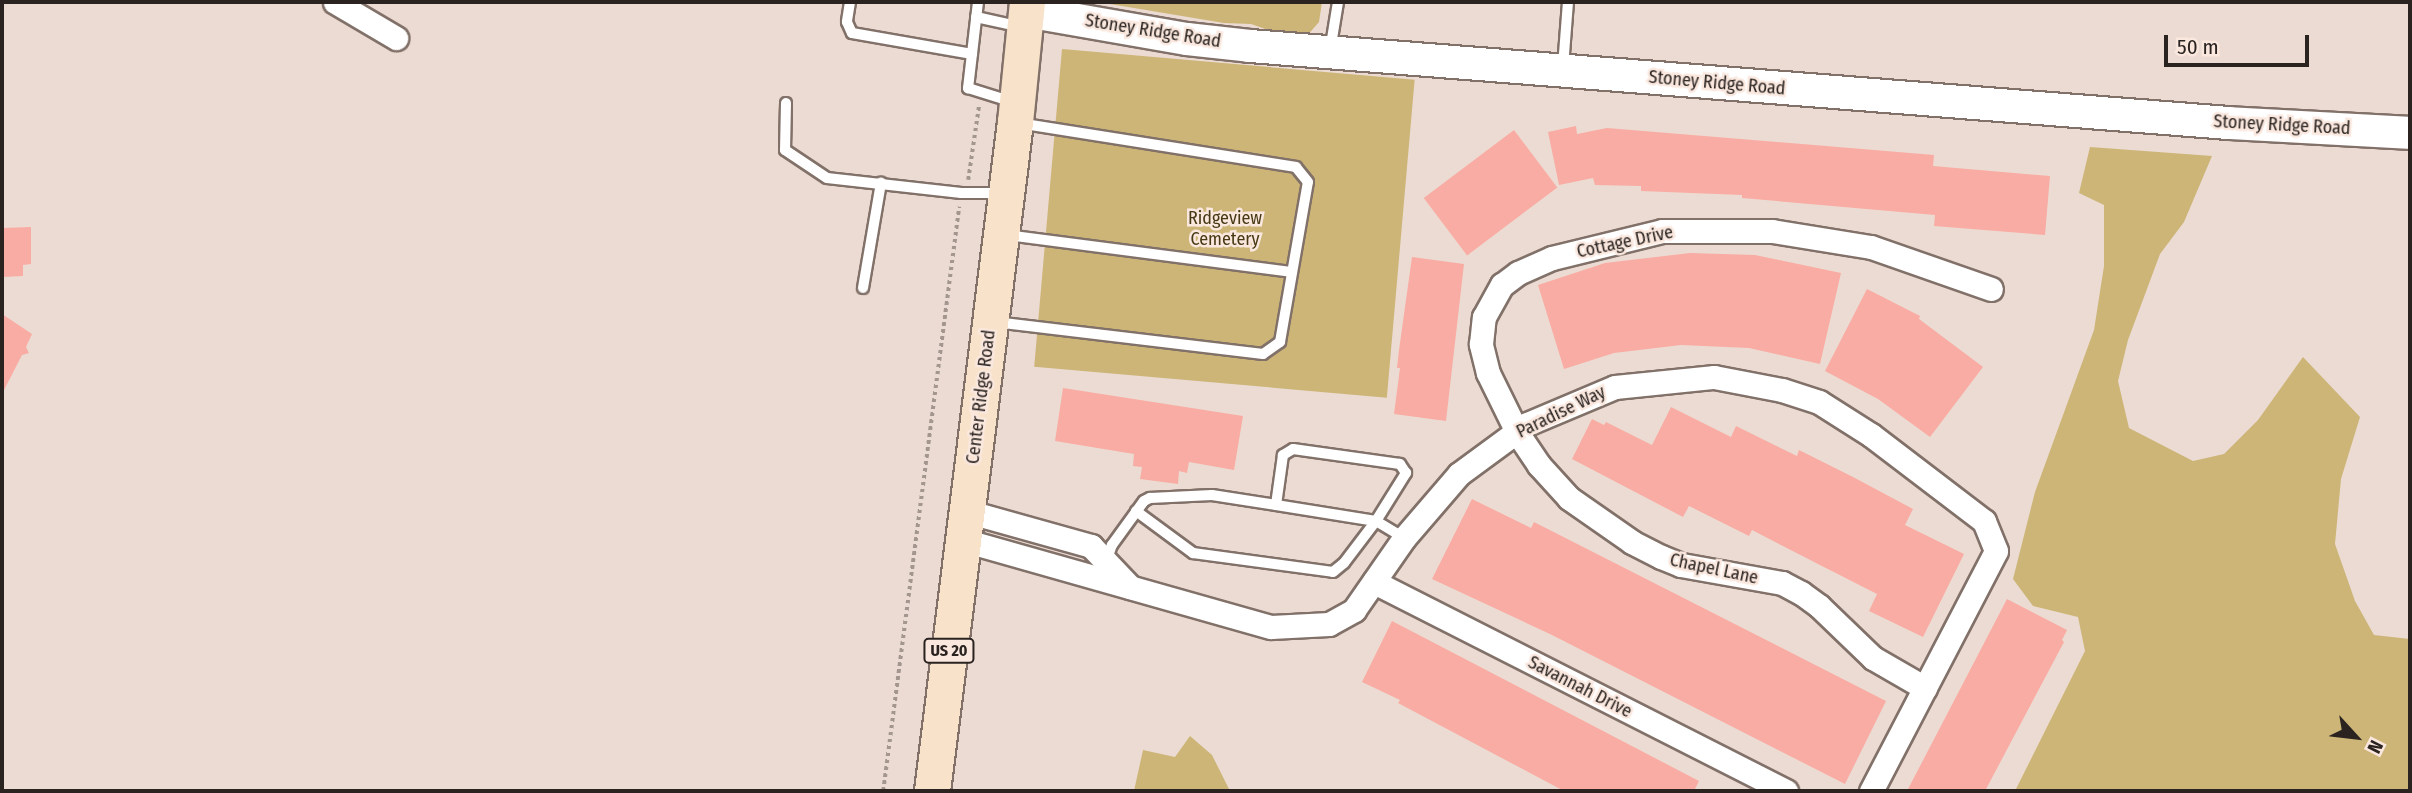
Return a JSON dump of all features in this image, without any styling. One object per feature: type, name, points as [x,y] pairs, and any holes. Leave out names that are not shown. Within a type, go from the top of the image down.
[{"type":"main road","name":"Center Ridge Road","points":[[932,791],[1026,13]]},
{"type":"street","points":[[335,2],[396,38]]},
{"type":"street","name":"Stoney Ridge Road","points":[[1026,13],[1187,39],[2228,122],[2410,133]]},
{"type":"street","name":"Cottage Drive","points":[[1517,432],[1488,373],[1481,344],[1484,317],[1502,285],[1518,273],[1552,258],[1662,230],[1772,231],[1871,247],[1991,289]]},
{"type":"street","name":"Paradise Way","points":[[965,525],[1104,571],[1130,587],[1271,627],[1294,628],[1329,624],[1354,610],[1404,538],[1459,474],[1517,432],[1615,387],[1714,377],[1782,390],[1819,402],[1871,435],[1984,521],[1996,551],[1925,688]]},
{"type":"street","name":"Chapel Lane","points":[[1517,432],[1539,465],[1569,498],[1632,542],[1681,565],[1782,583],[1819,606],[1873,658],[1925,688]]},
{"type":"street","name":"Savannah Drive","points":[[1374,582],[1786,791]]},
{"type":"street","points":[[1871,791],[1925,688]]},
{"type":"lane","points":[[850,2],[848,22],[852,33],[972,54]]},
{"type":"lane","points":[[978,2],[968,88],[981,92],[1016,113],[1296,167],[1308,182],[1280,341],[1263,354],[990,321]]},
{"type":"lane","points":[[1330,51],[1338,2]]},
{"type":"lane","points":[[1563,70],[1568,2]]},
{"type":"lane","points":[[976,17],[1026,13]]},
{"type":"lane","points":[[786,103],[785,150],[827,177],[961,193],[1006,194]]},
{"type":"lane","points":[[863,288],[881,183]]},
{"type":"lane","points":[[1001,234],[1292,272]]},
{"type":"lane","points":[[1136,511],[1193,553],[1333,572],[1344,563],[1376,521],[1405,480],[1406,473],[1400,464],[1293,449],[1283,455],[1276,505]]},
{"type":"lane","points":[[1104,571],[1112,545],[1136,511],[1150,498],[1202,495],[1276,505],[1376,521],[1404,538]]},
{"type":"path","points":[[883,791],[961,193],[970,172],[981,92]]},
{"type":"green space","points":[[1098,2],[1322,2],[1319,22],[1305,38],[1292,38],[1251,24],[1224,23]]},
{"type":"green space","name":"Ridgeview Cemetery","points":[[1062,49],[1415,80],[1387,398],[1034,367]]},
{"type":"green space","points":[[2090,147],[2212,156],[2184,222],[2160,254],[2128,340],[2118,381],[2129,428],[2193,461],[2224,454],[2258,420],[2303,357],[2360,417],[2341,479],[2335,544],[2355,601],[2374,635],[2410,639],[2410,791],[2015,791],[2085,651],[2078,617],[2033,606],[2013,579],[2035,492],[2094,330],[2104,266],[2104,205],[2079,193]]},
{"type":"green space","points":[[1190,736],[1212,755],[1230,791],[1134,791],[1143,750],[1175,757]]},
{"type":"building","points":[[1576,126],[1577,134],[1607,128],[1934,155],[1933,166],[2050,176],[2045,235],[1934,226],[1935,215],[1742,198],[1742,195],[1641,191],[1641,186],[1595,185],[1593,178],[1559,185],[1548,132]]},
{"type":"building","points":[[1514,130],[1557,188],[1467,256],[1424,198]]},
{"type":"building","points":[[31,227],[31,264],[23,265],[23,276],[3,277],[2,228]]},
{"type":"building","points":[[1690,253],[1755,255],[1841,273],[1820,364],[1749,348],[1681,345],[1614,353],[1564,369],[1538,285],[1605,263]]},
{"type":"building","points":[[1412,257],[1464,264],[1446,421],[1394,414],[1400,368],[1397,368],[1399,350]]},
{"type":"building","points":[[1867,289],[1920,316],[1919,319],[1983,367],[1930,437],[1878,399],[1825,371]]},
{"type":"building","points":[[2,314],[32,334],[26,347],[29,353],[22,355],[2,394]]},
{"type":"building","points":[[1063,388],[1243,416],[1234,470],[1189,462],[1187,473],[1179,471],[1178,484],[1140,479],[1142,467],[1133,466],[1134,454],[1055,441]]},
{"type":"building","points":[[1671,407],[1731,437],[1736,426],[1797,456],[1799,450],[1853,477],[1913,509],[1905,525],[1964,554],[1923,637],[1869,611],[1877,594],[1752,530],[1749,536],[1689,506],[1683,517],[1572,459],[1592,419],[1604,425],[1606,422],[1652,445]]},
{"type":"building","points":[[1472,499],[1531,528],[1534,522],[1886,701],[1845,784],[1552,635],[1432,579]]},
{"type":"building","points":[[2007,599],[2067,630],[2062,640],[2064,642],[1985,791],[1907,791]]},
{"type":"building","points":[[1392,621],[1699,781],[1694,791],[1564,791],[1398,703],[1400,700],[1362,682]]}]
